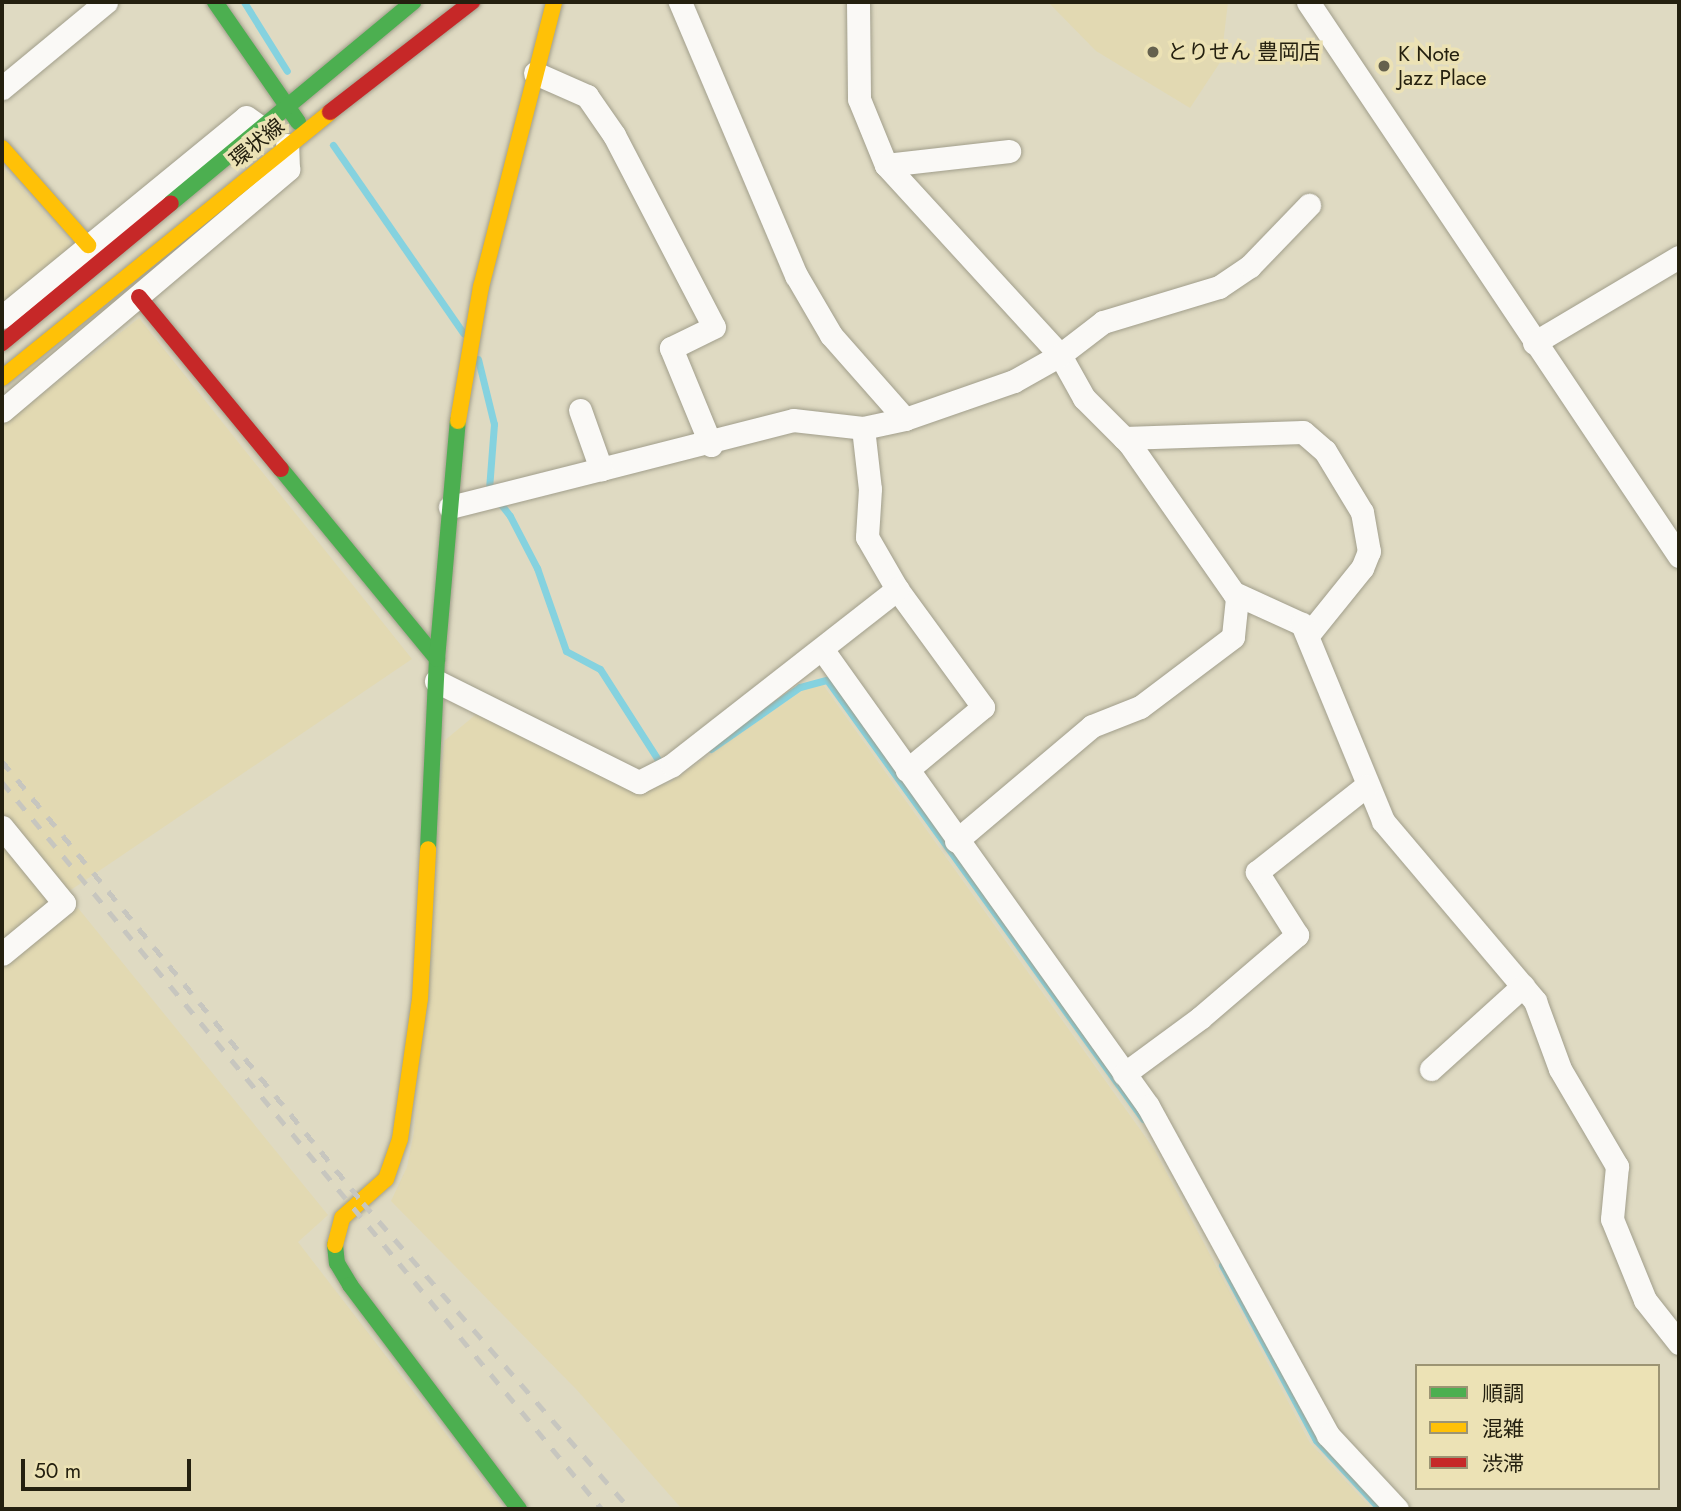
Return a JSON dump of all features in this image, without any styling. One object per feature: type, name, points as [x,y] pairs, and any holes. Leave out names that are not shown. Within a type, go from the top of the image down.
[{"type":"street","points":[[2,88],[106,2]]},
{"type":"street","points":[[2,411],[288,169],[296,138],[287,107],[215,2]]},
{"type":"street","name":"環状線","points":[[2,343],[413,2]]},
{"type":"street","name":"環状線","points":[[2,378],[296,138],[448,9],[471,2]]},
{"type":"street","points":[[519,1509],[356,1293],[337,1263],[335,1245],[342,1218],[386,1180],[400,1139],[419,999],[436,670],[459,411],[481,287],[554,2]]},
{"type":"street","points":[[680,2],[796,275],[831,335],[905,419]]},
{"type":"street","points":[[858,2],[859,99],[886,165],[1060,355],[1084,398],[1124,438],[1234,593],[1302,624],[1366,786],[1383,821],[1535,1002],[1560,1069],[1617,1166],[1612,1219],[1644,1300],[1679,1343]]},
{"type":"street","points":[[1308,2],[1679,556]]},
{"type":"street","points":[[535,73],[587,96],[614,135],[713,327],[671,348],[711,445]]},
{"type":"street","points":[[2,317],[246,117],[262,128]]},
{"type":"street","points":[[2,148],[88,245]]},
{"type":"street","points":[[886,165],[1009,151]]},
{"type":"street","points":[[450,506],[711,445],[793,420],[863,428],[905,419],[1014,381],[1060,355],[1103,322],[1219,287],[1250,265],[1309,205]]},
{"type":"street","points":[[1534,343],[1679,257]]},
{"type":"street","points":[[139,297],[436,670],[639,782],[672,765],[897,589]]},
{"type":"street","points":[[580,410],[601,469]]},
{"type":"street","points":[[863,428],[870,489],[867,537],[897,589],[983,707],[907,770]]},
{"type":"street","points":[[1124,438],[1303,432],[1325,451],[1362,512],[1369,551],[1350,585],[1308,635]]},
{"type":"street","points":[[956,841],[1092,726],[1140,707],[1233,637],[1234,593]]},
{"type":"street","points":[[822,649],[1124,1074],[1203,1204],[1328,1435],[1396,1509]]},
{"type":"street","points":[[1124,1074],[1200,1018],[1297,935],[1257,872],[1366,786]]},
{"type":"street","points":[[2,827],[64,903],[2,954]]},
{"type":"street","points":[[1431,1069],[1522,986]]},
{"type":"shaded area","name":"とりせん 豊岡店","points":[[1048,2],[1228,2],[1221,61],[1190,108],[1096,51]]},
{"type":"shaded area","points":[[2,166],[74,246],[2,305]]},
{"type":"shaded area","points":[[139,318],[412,659],[59,898],[2,944],[2,426]]},
{"type":"shaded area","points":[[819,679],[1154,1149],[1310,1443],[1372,1509],[682,1509],[576,1389],[391,1201],[407,1167],[414,1132],[444,741],[480,711],[630,789],[668,784]]},
{"type":"shaded area","points":[[78,908],[328,1215],[298,1242],[504,1509],[2,1509],[2,969]]},
{"type":"waterway","points":[[244,2],[287,71]]},
{"type":"waterway","points":[[333,145],[463,333]]},
{"type":"waterway","points":[[478,359],[494,424],[489,489],[510,516],[537,568],[566,651],[600,669],[662,766]]},
{"type":"waterway","points":[[711,749],[800,687],[827,680],[1143,1119]]},
{"type":"waterway","points":[[1222,1265],[1316,1440],[1380,1509]]},
{"type":"railway","points":[[2,761],[363,1203],[630,1509]]},
{"type":"railway","points":[[2,782],[602,1509]]},
{"type":"traffic: fast","points":[[215,2],[298,122]]},
{"type":"traffic: fast","points":[[171,203],[413,2]]},
{"type":"traffic: fast","points":[[428,849],[437,659],[458,421]]},
{"type":"traffic: fast","points":[[281,469],[437,659]]},
{"type":"traffic: fast","points":[[335,1245],[337,1263],[350,1285],[519,1509]]},
{"type":"traffic: slow","points":[[458,421],[481,287],[554,2]]},
{"type":"traffic: slow","points":[[2,378],[330,112]]},
{"type":"traffic: slow","points":[[2,148],[88,245]]},
{"type":"traffic: slow","points":[[335,1245],[342,1218],[386,1179],[400,1139],[420,999],[428,849]]},
{"type":"traffic: jam","points":[[330,112],[472,2]]},
{"type":"traffic: jam","points":[[2,343],[171,203]]},
{"type":"traffic: jam","points":[[139,297],[281,469]]},
{"type":"place","name":"とりせん 豊岡店","points":[[1153,52]]},
{"type":"place","name":"K Note Jazz Place","points":[[1384,66]]}]
